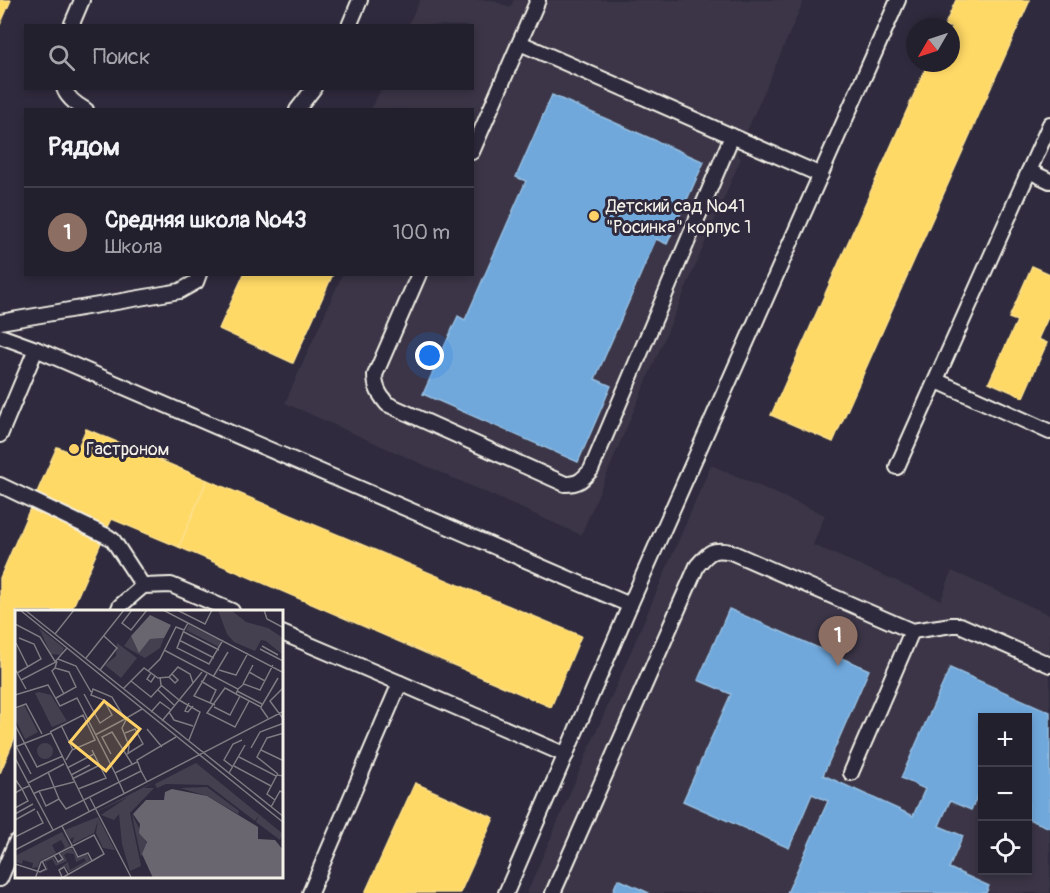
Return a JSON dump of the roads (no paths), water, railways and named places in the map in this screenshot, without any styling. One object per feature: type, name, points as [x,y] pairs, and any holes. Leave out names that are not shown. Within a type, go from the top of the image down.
[{"type":"lane","points":[[72,24],[82,0]]},
{"type":"lane","points":[[350,24],[360,0]]},
{"type":"lane","points":[[474,148],[538,0]]},
{"type":"lane","points":[[506,893],[630,605],[898,0]]},
{"type":"lane","points":[[520,44],[821,175]]},
{"type":"lane","points":[[65,90],[66,94],[82,108]]},
{"type":"lane","points":[[299,108],[312,90]]},
{"type":"lane","points":[[897,467],[1050,124]]},
{"type":"lane","points":[[418,276],[375,375],[375,386],[380,395],[387,404],[565,484],[575,484],[591,470],[732,136]]},
{"type":"lane","points":[[1029,171],[1050,181]]},
{"type":"lane","points":[[0,322],[180,291],[196,282],[198,276]]},
{"type":"lane","points":[[0,336],[36,349],[630,605]]},
{"type":"lane","points":[[0,435],[36,349]]},
{"type":"lane","points":[[937,381],[1050,432]]},
{"type":"lane","points":[[0,485],[113,540],[143,586]]},
{"type":"lane","points":[[553,893],[696,566],[707,553],[718,549],[731,552],[912,631],[960,625],[1050,665]]},
{"type":"lane","points":[[118,610],[143,586],[171,585],[230,610]]},
{"type":"lane","points":[[851,773],[912,631]]},
{"type":"lane","points":[[284,634],[566,755]]},
{"type":"lane","points":[[310,893],[400,683]]},
{"type":"lane","points":[[0,879],[15,844]]},
{"type":"place","name":"Детский сад №41 \"Росинка\" корпус 1","points":[[594,216]]},
{"type":"place","name":"Гастроном","points":[[74,449]]},
{"type":"place","name":"Средняя школа №43","points":[[838,666]]}]
